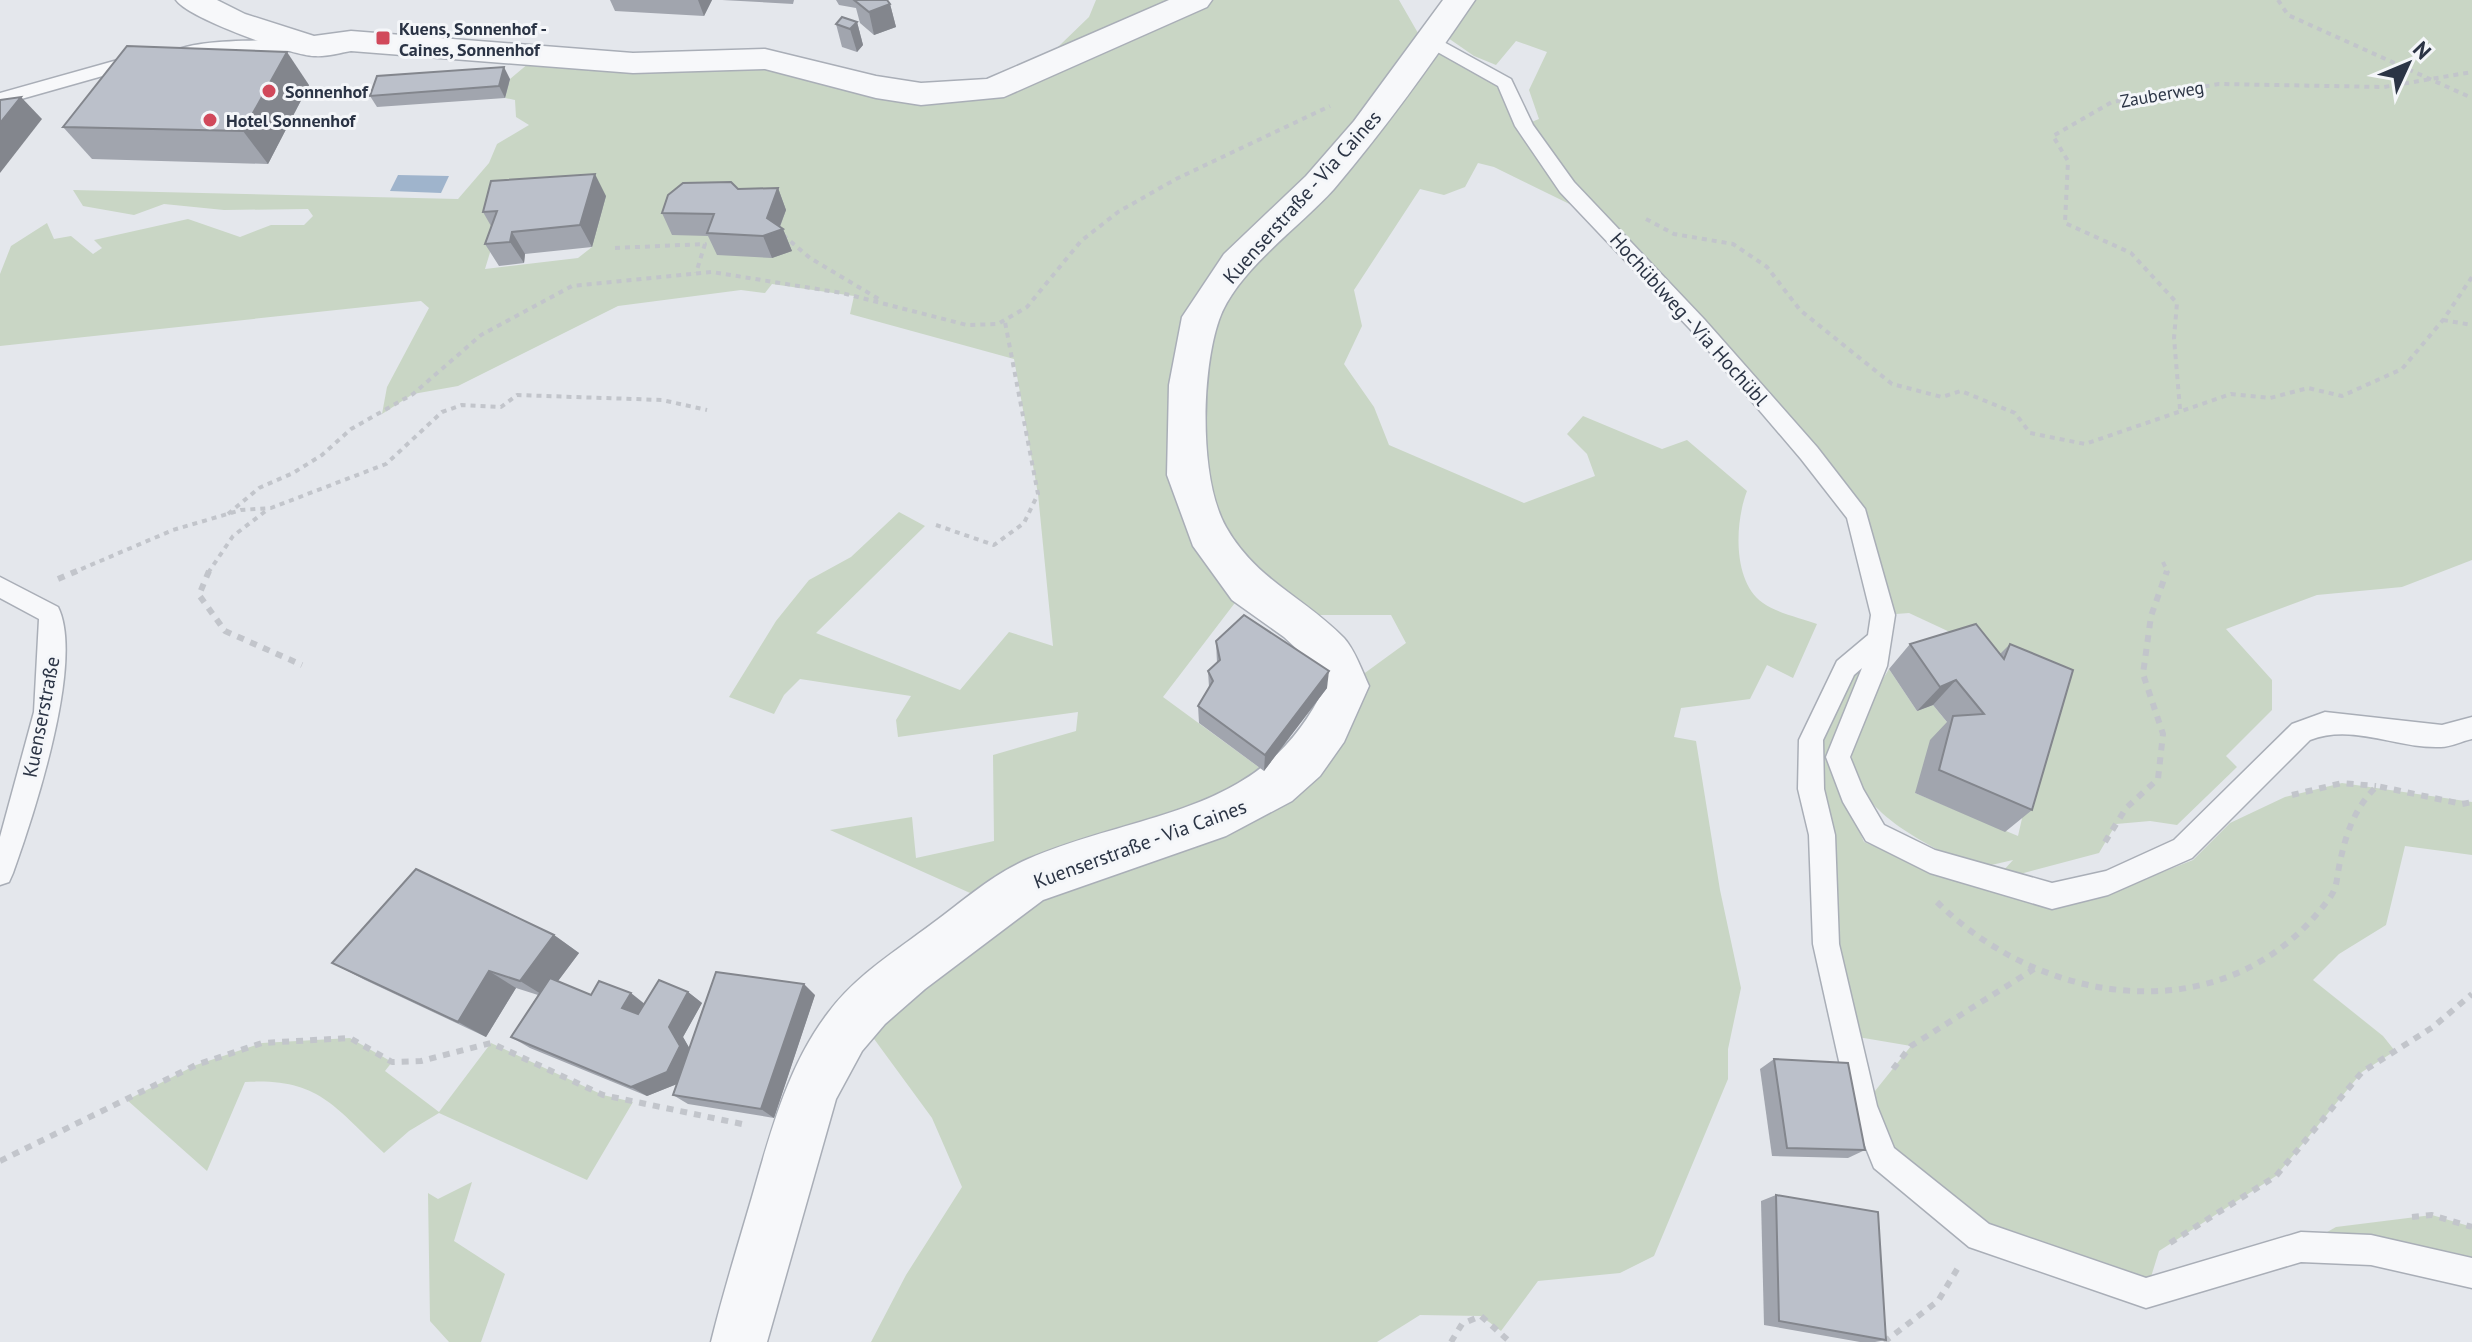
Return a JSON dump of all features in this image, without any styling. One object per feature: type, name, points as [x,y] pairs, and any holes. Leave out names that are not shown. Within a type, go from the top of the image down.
[{"type":"street","points":[[192,0],[234,21],[313,46],[351,41],[508,56],[633,63],[765,59],[887,89],[949,93],[992,89],[1196,0]]},
{"type":"street","name":"Kuenserstraße - Via Caines","points":[[739,1342],[797,1134],[818,1080],[844,1033],[865,1009],[989,907],[1039,877],[1258,801],[1292,777],[1322,741],[1337,715],[1347,686],[1331,654],[1299,624],[1247,587],[1208,534],[1187,475],[1188,385],[1201,317],[1237,263],[1318,184],[1374,118],[1459,0]]},
{"type":"lane","name":"Hochüblweg - Via Hochübl","points":[[1431,41],[1505,83],[1524,126],[1567,187],[1697,324],[1809,453],[1857,515],[1883,615],[1875,666],[1838,757],[1852,794],[1875,833],[1930,861],[2052,896],[2108,883],[2183,849],[2301,732],[2325,723],[2356,724],[2442,736],[2472,728]]},
{"type":"lane","points":[[0,99],[129,61],[224,47],[313,46]]},
{"type":"lane","name":"Kuenserstraße","points":[[0,587],[50,614],[55,652],[48,699],[17,828],[0,873]]},
{"type":"lane","points":[[1879,640],[1845,668],[1811,740],[1811,789],[1822,835],[1826,944],[1863,1106],[1884,1158],[1980,1236],[2146,1293],[2301,1247],[2371,1250],[2472,1273]]},
{"type":"path","points":[[2278,0],[2288,15],[2472,98]]},
{"type":"path","name":"Zauberweg","points":[[2180,409],[2174,338],[2177,303],[2131,253],[2065,223],[2068,161],[2053,136],[2112,102],[2219,84],[2384,87],[2434,81],[2472,72]]},
{"type":"path","points":[[228,514],[259,488],[303,467],[351,429],[413,394],[481,335],[572,286],[712,272],[842,293],[967,325],[987,326],[1005,322],[1029,303],[1092,232],[1116,215],[1148,195],[1336,103]]},
{"type":"path","points":[[1640,215],[1674,234],[1733,244],[1767,267],[1800,310],[1892,384],[1942,397],[1961,391],[2015,413],[2030,433],[2085,444],[2231,394],[2270,398],[2308,388],[2342,396],[2402,369],[2443,320],[2472,277]]},
{"type":"path","points":[[783,235],[821,266],[890,305]]},
{"type":"path","points":[[615,248],[705,244],[696,273]]},
{"type":"path","points":[[2443,320],[2472,325]]},
{"type":"path","points":[[936,525],[994,545],[1024,523],[1038,494],[1005,322]]},
{"type":"path","points":[[302,665],[225,631],[199,595],[206,572],[241,525],[271,508],[386,464],[442,412],[462,405],[501,407],[517,395],[662,400],[707,410]]},
{"type":"path","points":[[23,599],[107,556],[228,514],[271,508]]},
{"type":"path","points":[[2099,853],[2126,808],[2158,779],[2163,734],[2143,674],[2151,616],[2169,574],[2163,562]]},
{"type":"path","points":[[2219,810],[2342,783],[2377,786],[2462,804],[2472,802]]},
{"type":"path","points":[[1863,1106],[1911,1046],[2034,969],[2097,990],[2200,987],[2266,957],[2307,923],[2334,892],[2346,836],[2361,799],[2377,786]]},
{"type":"path","points":[[2146,1293],[2159,1251],[2276,1176],[2362,1072],[2433,1027],[2472,994]]},
{"type":"path","points":[[0,1161],[196,1065],[262,1043],[350,1038],[392,1062],[421,1061],[491,1043],[603,1095],[742,1124]]},
{"type":"path","points":[[1884,1342],[1938,1301],[1980,1236]]},
{"type":"path","points":[[1451,1342],[1456,1329],[1469,1317],[1481,1316],[1510,1342]]},
{"type":"green space","points":[[1096,0],[1399,0],[1426,47],[1431,41],[1505,83],[1524,125],[1539,119],[1529,90],[1547,52],[1516,41],[1496,65],[1474,56],[1438,31],[1459,0],[2472,0],[2472,560],[2402,587],[2317,595],[2226,629],[2272,680],[2272,710],[2226,756],[2237,767],[2177,825],[2150,821],[2116,824],[2099,853],[1994,881],[2013,860],[1974,869],[1907,832],[1869,799],[1857,778],[1852,755],[1859,721],[1889,669],[1917,711],[1933,705],[1960,738],[1915,793],[2018,836],[2041,735],[2025,667],[1909,613],[1883,615],[1857,515],[1596,217],[1494,167],[1478,163],[1465,187],[1444,195],[1420,189],[1354,290],[1362,326],[1344,364],[1374,407],[1389,445],[1524,503],[1595,476],[1587,454],[1567,434],[1583,416],[1662,449],[1687,440],[1747,491],[1740,518],[1739,550],[1741,566],[1753,593],[1775,610],[1817,624],[1793,678],[1767,665],[1750,699],[1681,708],[1674,737],[1696,741],[1720,890],[1741,988],[1728,1049],[1728,1079],[1654,1256],[1620,1273],[1538,1281],[1501,1331],[1481,1316],[1420,1315],[1377,1342],[871,1342],[906,1275],[962,1187],[932,1118],[858,1017],[979,897],[830,830],[912,817],[916,858],[994,841],[993,755],[1076,731],[1078,712],[898,737],[896,720],[911,696],[800,679],[784,695],[774,714],[729,697],[776,621],[809,580],[851,557],[899,512],[925,526],[816,633],[960,690],[1009,632],[1053,646],[1038,494],[1014,359],[850,314],[854,296],[772,284],[765,293],[741,290],[618,306],[458,386],[413,394],[382,414],[387,387],[429,308],[421,301],[0,346],[0,274],[11,246],[47,223],[54,239],[71,236],[93,254],[102,248],[94,240],[188,219],[240,237],[271,225],[304,225],[313,216],[308,209],[224,210],[164,204],[134,215],[83,206],[73,190],[458,199],[489,163],[497,144],[529,125],[516,117],[515,100],[505,98],[510,79],[535,58],[731,58],[898,91],[1031,73],[1089,17]],"holes":[[[505,203],[592,247],[578,258],[485,269]],[[1247,587],[1286,615],[1391,615],[1406,643],[1347,686],[1264,771],[1163,697]]]},
{"type":"green space","points":[[1879,640],[1854,712],[1844,796],[1864,842],[1935,871],[2102,896],[2193,860],[2230,823],[2285,797],[2342,783],[2472,802],[2472,855],[2405,846],[2386,925],[2339,954],[2313,980],[2383,1036],[2395,1051],[2362,1072],[2276,1176],[2159,1251],[2146,1293],[1980,1236],[1884,1158],[1863,1106],[1911,1046],[1846,1035],[1826,944],[1822,722],[1845,668]]},
{"type":"green space","points":[[350,1038],[392,1062],[385,1071],[439,1112],[491,1043],[603,1095],[633,1102],[587,1180],[439,1113],[409,1131],[384,1153],[323,1098],[308,1090],[270,1082],[245,1082],[207,1171],[127,1100],[196,1065],[262,1043]]},
{"type":"green space","points":[[472,1182],[454,1241],[505,1274],[481,1342],[449,1342],[430,1321],[428,1193],[438,1199]]},
{"type":"green space","points":[[2432,1215],[2472,1227],[2472,1273],[2301,1247],[2336,1227]]},
{"type":"water","points":[[398,175],[449,176],[441,193],[390,191]]},
{"type":"building","points":[[854,0],[887,0],[890,4],[869,12]]},
{"type":"building","points":[[842,17],[857,22],[850,29],[836,24]]},
{"type":"building","points":[[127,46],[287,52],[243,131],[63,127]]},
{"type":"building","points":[[504,67],[499,86],[370,96],[377,76]]},
{"type":"building","points":[[21,97],[0,123],[0,100]]},
{"type":"building","points":[[595,174],[580,225],[512,232],[510,242],[485,244],[497,211],[483,212],[491,181]]},
{"type":"building","points":[[731,182],[738,189],[778,188],[767,218],[783,229],[763,236],[707,233],[714,214],[662,213],[668,195],[683,183]]},
{"type":"building","points":[[1244,615],[1329,671],[1265,755],[1198,706],[1213,681],[1208,671],[1220,660],[1216,641]]},
{"type":"building","points":[[1976,624],[2004,659],[2010,644],[2073,670],[2032,810],[1939,770],[1953,716],[1984,714],[1956,680],[1940,687],[1910,644]]},
{"type":"building","points":[[416,869],[554,935],[520,981],[489,971],[458,1022],[332,963]]},
{"type":"building","points":[[716,972],[804,984],[761,1109],[673,1095]]},
{"type":"building","points":[[550,978],[591,995],[599,981],[631,993],[622,1008],[638,1014],[659,980],[688,992],[669,1027],[680,1046],[667,1072],[631,1087],[511,1037]]},
{"type":"building","points":[[1774,1059],[1848,1063],[1865,1150],[1787,1148]]},
{"type":"building","points":[[1776,1195],[1878,1212],[1886,1340],[1779,1321]]},
{"type":"place","name":"Kuens, Sonnenhof - Caines, Sonnenhof","points":[[383,38]]},
{"type":"place","name":"Sonnenhof","points":[[269,91]]},
{"type":"place","name":"Hotel Sonnenhof","points":[[210,120]]}]
